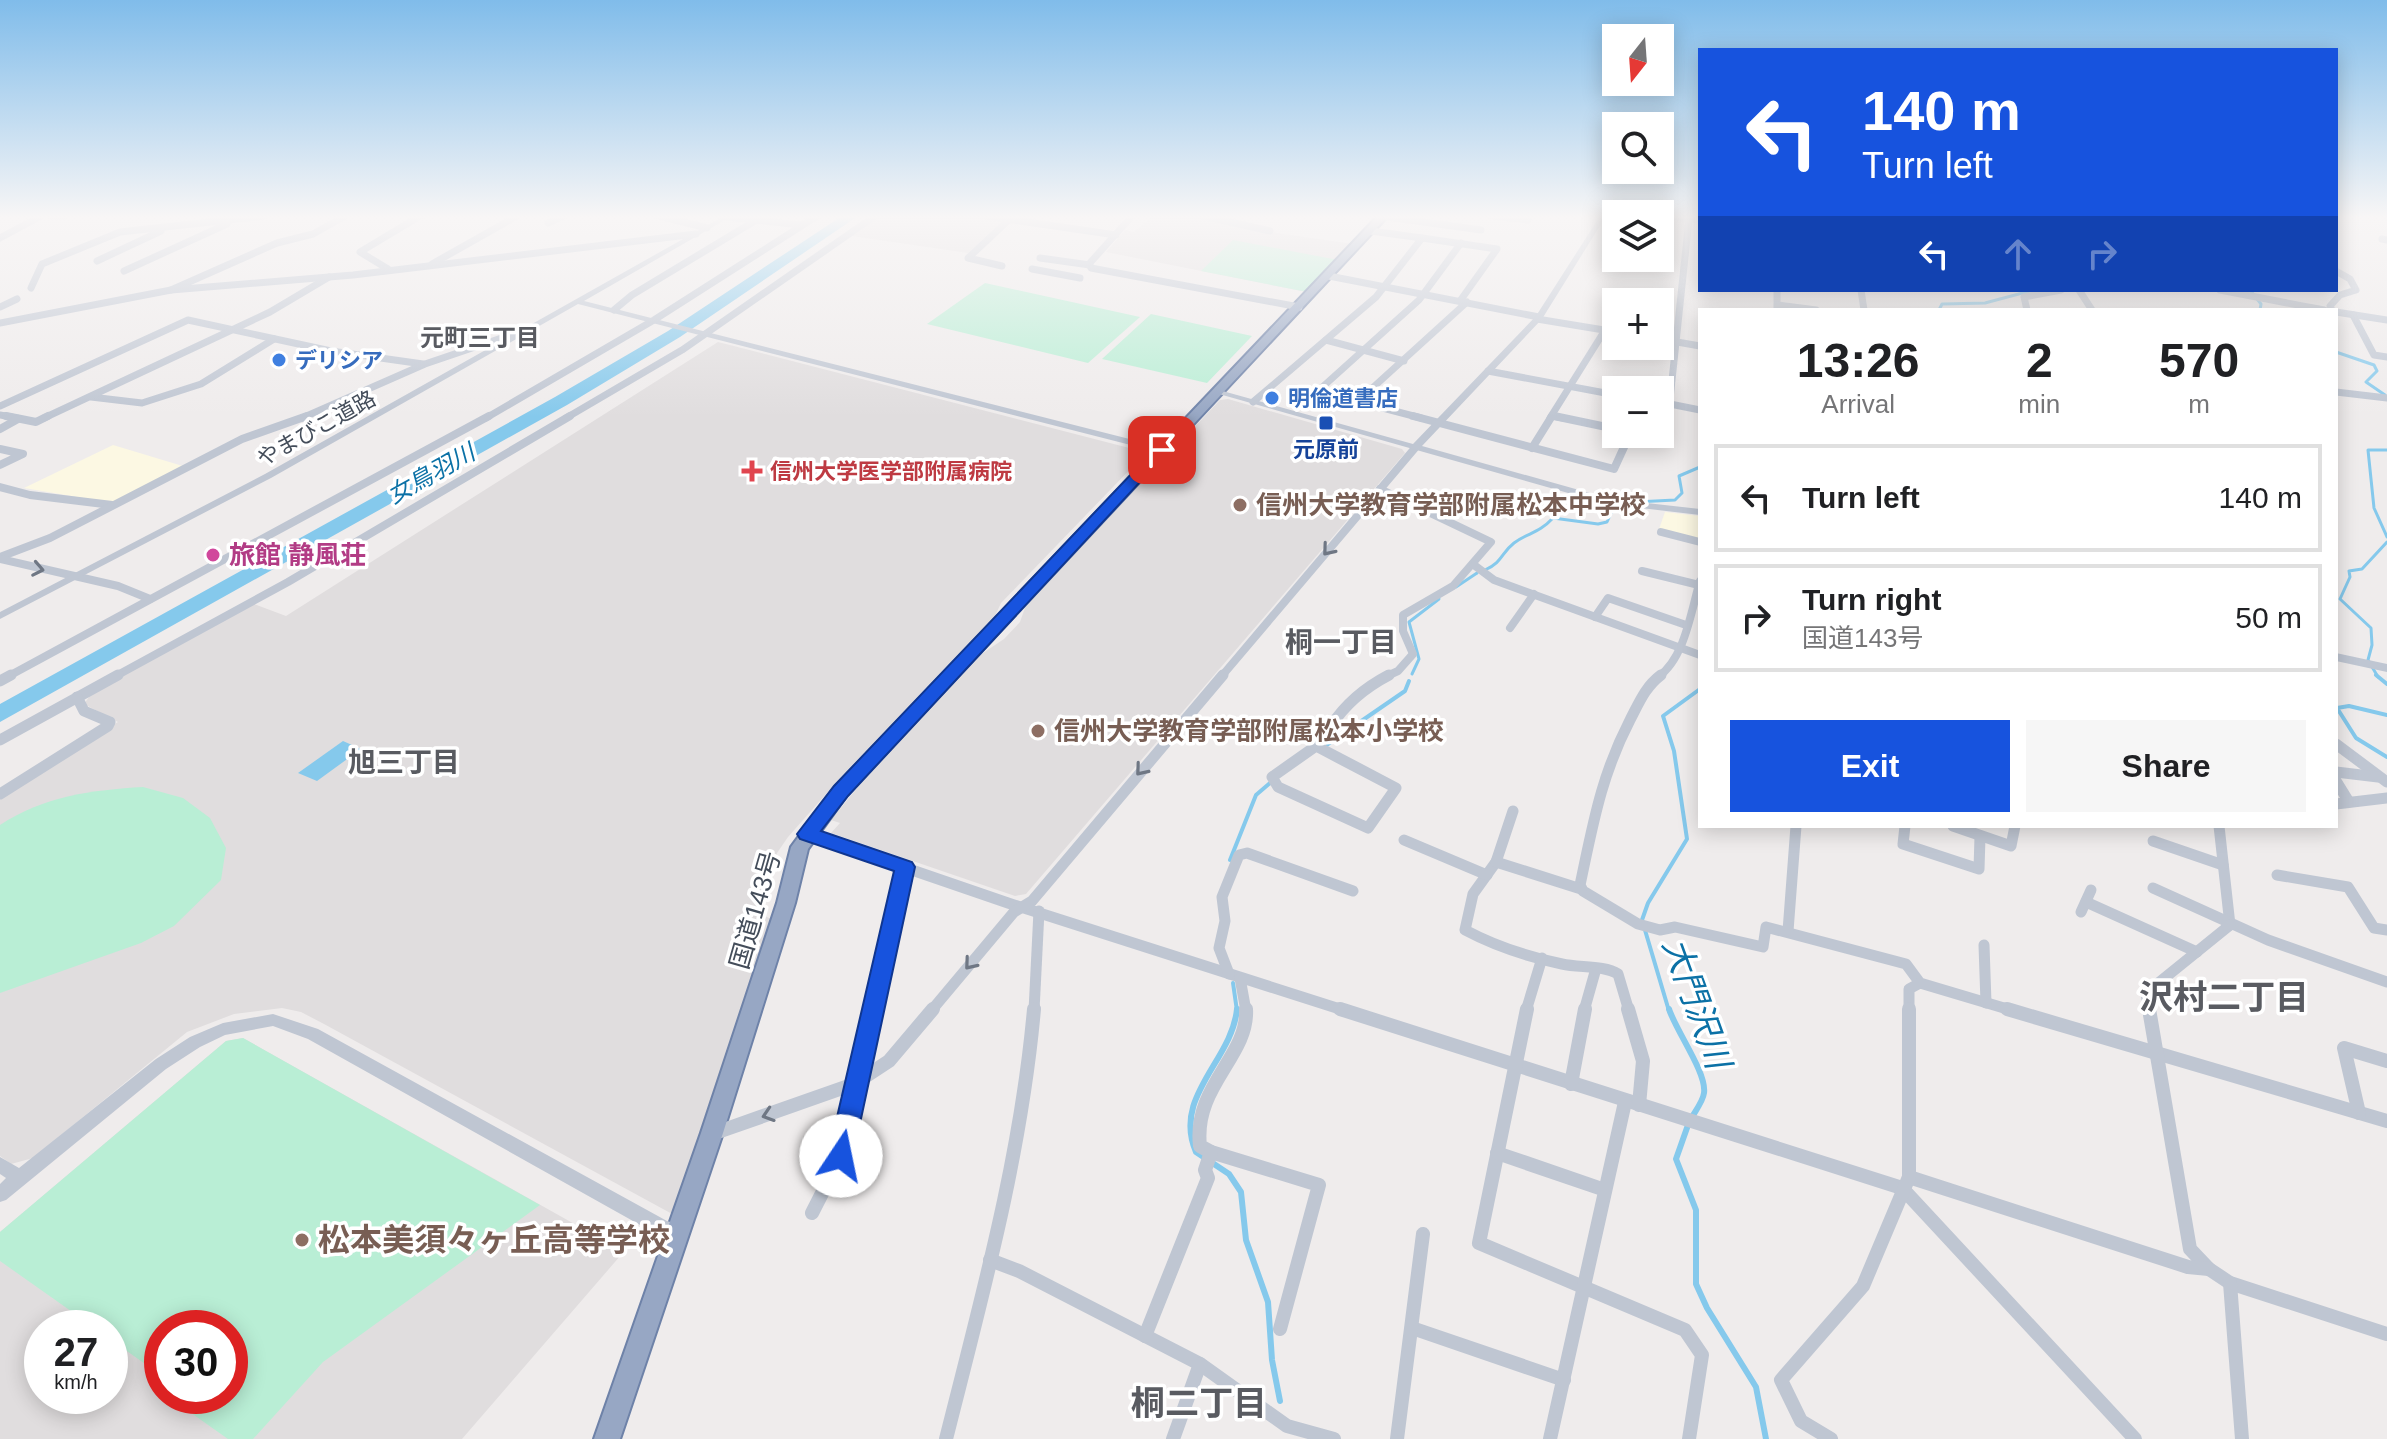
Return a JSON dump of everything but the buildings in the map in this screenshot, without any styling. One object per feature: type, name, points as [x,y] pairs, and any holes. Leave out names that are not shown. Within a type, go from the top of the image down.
[{"type":"highway","name":"国道143号","points":[[607,1439],[712,1133],[786,903],[796,860],[807,834],[841,791],[1322,283]]},
{"type":"street","points":[[31,288],[33,283]]},
{"type":"street","points":[[171,290],[186,283]]},
{"type":"street","points":[[0,323],[171,290],[249,283]]},
{"type":"street","points":[[0,415],[36,422],[231,330],[321,283]]},
{"type":"street","name":"やまびこ道路","points":[[0,616],[268,476],[611,283]]},
{"type":"street","points":[[614,310],[651,283]]},
{"type":"street","points":[[0,681],[382,477],[656,320],[712,283]]},
{"type":"street","points":[[0,740],[288,582],[706,334],[779,283]]},
{"type":"street","points":[[1178,283],[1299,307]]},
{"type":"street","points":[[1368,283],[1602,329]]},
{"type":"street","points":[[1253,402],[1376,297],[1385,283]]},
{"type":"street","points":[[1430,283],[1318,391],[1614,469],[1624,448]]},
{"type":"street","points":[[1357,402],[1404,361],[1464,301],[1475,283]]},
{"type":"street","points":[[712,1133],[854,1084],[889,1061],[1415,448],[1538,318],[1561,283]]},
{"type":"street","points":[[1674,377],[1683,283]]},
{"type":"street","points":[[2332,308],[2333,300],[2356,290],[2352,283]]},
{"type":"street","points":[[2027,308],[2024,297],[2050,292]]},
{"type":"street","points":[[2230,292],[2313,308]]},
{"type":"street","points":[[2251,308],[2255,297]]},
{"type":"street","points":[[0,298],[17,299],[0,307]]},
{"type":"street","points":[[578,302],[1162,450]]},
{"type":"street","points":[[2338,312],[2387,320]]},
{"type":"street","points":[[2353,315],[2374,355],[2387,357]]},
{"type":"street","points":[[0,406],[188,320],[379,359],[425,364]]},
{"type":"street","points":[[0,558],[25,550],[242,439],[291,423],[425,364],[528,329]]},
{"type":"street","points":[[1532,448],[1602,335]]},
{"type":"street","points":[[89,397],[142,403],[201,384],[274,339]]},
{"type":"street","points":[[1326,340],[1404,361]]},
{"type":"street","points":[[1674,341],[1698,346]]},
{"type":"street","points":[[1488,371],[1602,393]]},
{"type":"street","points":[[1216,392],[1615,503],[1698,512]]},
{"type":"street","points":[[2338,392],[2387,398]]},
{"type":"street","points":[[1674,405],[1698,410]]},
{"type":"street","points":[[1553,416],[1602,426]]},
{"type":"street","points":[[0,429],[18,419]]},
{"type":"street","points":[[0,449],[23,454],[0,465]]},
{"type":"street","points":[[0,487],[30,495],[114,505]]},
{"type":"street","points":[[1316,746],[1396,788],[1368,828],[1278,787],[1272,777],[1316,746],[1325,740],[1331,726],[1365,687],[1406,665],[1413,654],[1403,631],[1403,615],[1453,586],[1491,542],[1380,489]]},
{"type":"street","points":[[1661,532],[1698,541]]},
{"type":"street","points":[[0,558],[118,586],[150,599]]},
{"type":"street","points":[[1474,565],[1494,580],[1698,654]]},
{"type":"street","points":[[1642,571],[1698,583]]},
{"type":"street","points":[[1581,889],[1600,789],[1615,750],[1649,684],[1667,671],[1679,648],[1698,586]]},
{"type":"street","points":[[1510,628],[1534,594]]},
{"type":"street","points":[[1595,617],[1608,598],[1686,625]]},
{"type":"street","points":[[2338,657],[2387,668]]},
{"type":"street","points":[[0,794],[108,726],[110,722],[84,711],[77,697]]},
{"type":"street","points":[[2338,745],[2385,780]]},
{"type":"street","points":[[2338,772],[2385,780]]},
{"type":"street","points":[[2338,784],[2349,802]]},
{"type":"street","points":[[2338,804],[2387,798]]},
{"type":"street","points":[[1513,811],[1496,862],[1473,894],[1465,930],[1479,939],[1542,958],[1595,972],[1610,969],[1618,974],[1643,1061],[1605,1190],[1550,1439]]},
{"type":"street","points":[[1788,931],[1796,828]]},
{"type":"street","points":[[1905,828],[1903,844],[1979,869],[1980,837]]},
{"type":"street","points":[[1958,828],[2011,846],[2015,828]]},
{"type":"street","points":[[2219,828],[2230,925]]},
{"type":"street","points":[[807,834],[1632,1104],[2188,1267],[2209,1269]]},
{"type":"street","points":[[1404,840],[1487,875]]},
{"type":"street","points":[[2153,841],[2223,865]]},
{"type":"street","points":[[1145,1336],[1208,1178],[1209,1159],[1200,1146],[1197,1134],[1205,1098],[1235,1052],[1247,1017],[1234,976],[1219,948],[1225,921],[1222,897],[1239,855],[1247,853],[1353,891]]},
{"type":"street","points":[[1496,862],[1581,889],[1616,914],[1644,926],[1660,930],[1675,927],[1763,947],[1766,927],[1788,931],[1906,964],[1920,983],[2155,1055],[2387,1121]]},
{"type":"street","points":[[812,1213],[841,1156],[854,1084],[905,867]]},
{"type":"street","points":[[2277,875],[2348,887],[2374,928],[2387,930]]},
{"type":"street","points":[[2153,888],[2230,925],[2335,966],[2387,982]]},
{"type":"street","points":[[2091,890],[2084,907],[2197,952]]},
{"type":"street","points":[[946,1439],[1013,1167],[1028,1068],[1039,961],[1039,911]]},
{"type":"street","points":[[2230,925],[2146,993],[2190,1249],[2209,1269],[2230,1283],[2387,1334]]},
{"type":"street","points":[[1984,945],[1986,1003]]},
{"type":"street","points":[[1542,958],[1526,1012],[1479,1243],[1685,1330],[1702,1355],[1689,1439]]},
{"type":"street","points":[[1571,1084],[1579,1028],[1595,972]]},
{"type":"street","points":[[1831,1439],[1801,1421],[1781,1380],[1863,1286],[1906,1182],[1909,989],[1920,983]]},
{"type":"street","points":[[0,1194],[177,1052],[223,1029],[273,1020],[313,1034],[664,1229],[678,1232]]},
{"type":"street","points":[[2359,1113],[2344,1048],[2387,1061]]},
{"type":"street","points":[[1497,1153],[1605,1190]]},
{"type":"street","points":[[1209,1159],[1319,1185],[1280,1329]]},
{"type":"street","points":[[0,1165],[20,1178]]},
{"type":"street","points":[[1906,1182],[2135,1439]]},
{"type":"street","points":[[1397,1439],[1423,1234]]},
{"type":"street","points":[[990,1260],[1019,1271],[1200,1364],[1287,1426],[1334,1439]]},
{"type":"street","points":[[2230,1283],[2242,1439]]},
{"type":"street","points":[[1412,1328],[1564,1380]]},
{"type":"street","points":[[1173,1439],[1200,1364]]},
{"type":"shaded area","points":[[1263,283],[1315,283],[1307,292]]},
{"type":"shaded area","points":[[718,342],[1137,450],[1142,457],[1001,603],[995,616],[841,777],[777,853],[769,895],[762,908],[763,915],[771,919],[674,1215],[324,1024],[301,1012],[282,1008],[234,1014],[187,1032],[33,1158],[11,1164],[0,1156],[0,797],[118,722],[84,704],[89,697],[116,679],[254,604],[286,616]]},
{"type":"shaded area","name":"信州大学教育学部附属松本小学校","points":[[1228,399],[1402,449],[1405,453],[1026,894],[1015,896],[831,833],[840,823],[831,820],[861,783],[980,655],[1004,639],[1020,622],[1026,605],[1220,400]]},
{"type":"shaded area","points":[[113,445],[186,467],[113,503],[24,488]]},
{"type":"shaded area","points":[[1665,512],[1698,516],[1698,539],[1659,529]]},
{"type":"shaded area","name":"松本美須々ヶ丘高等学校","points":[[243,1038],[619,1249],[621,1255],[462,1439],[0,1439],[0,1232],[226,1041]]},
{"type":"green space","points":[[985,283],[1140,317],[1088,363],[927,324]]},
{"type":"green space","points":[[1262,283],[1316,283],[1307,292]]},
{"type":"green space","points":[[1151,314],[1252,336],[1207,383],[1102,359]]},
{"type":"green space","points":[[143,787],[183,798],[210,818],[226,848],[221,880],[174,926],[141,943],[0,993],[0,825],[34,807],[69,796]]},
{"type":"green space","name":"松本美須々ヶ丘高等学校","points":[[243,1038],[540,1205],[323,1362],[253,1439],[228,1439],[193,1414],[248,1414],[248,1310],[144,1310],[144,1363],[128,1352],[128,1310],[69,1310],[0,1261],[0,1232],[226,1041]]},
{"type":"water","points":[[343,741],[361,749],[317,781],[298,773]]},
{"type":"waterway","name":"女鳥羽川","points":[[0,714],[561,401],[674,334],[750,283]]},
{"type":"waterway","name":"大門沢川","points":[[1940,308],[1942,304],[1985,303],[2026,292]]},
{"type":"waterway","points":[[2252,292],[2261,304],[2260,308]]},
{"type":"waterway","points":[[2338,353],[2374,365],[2377,371],[2366,382],[2385,395]]},
{"type":"waterway","points":[[2387,450],[2368,450],[2374,508],[2387,537]]},
{"type":"waterway","points":[[1636,502],[1675,500],[1682,493],[1679,476],[1698,468]]},
{"type":"waterway","points":[[1485,570],[1495,564],[1514,543],[1553,518],[1598,524],[1607,522],[1616,502]]},
{"type":"waterway","points":[[2378,676],[2368,660],[2372,645],[2371,628],[2340,599],[2350,577],[2349,571],[2362,569],[2387,542]]},
{"type":"waterway","points":[[1456,587],[1477,573]]},
{"type":"waterway","points":[[1412,674],[1419,659],[1409,622],[1439,599]]},
{"type":"waterway","points":[[2378,676],[2387,684]]},
{"type":"waterway","points":[[1325,746],[1405,691],[1409,681]]},
{"type":"waterway","name":"大門沢川","points":[[1669,1011],[1642,920],[1648,903],[1687,839],[1674,751],[1663,716],[1698,690]]},
{"type":"waterway","points":[[2338,708],[2349,706],[2387,715]]},
{"type":"waterway","points":[[2338,710],[2356,738],[2387,757]]},
{"type":"waterway","points":[[1230,860],[1256,795],[1270,783]]},
{"type":"waterway","points":[[1233,983],[1237,1010]]},
{"type":"waterway","name":"大門沢川","points":[[1669,1009],[1704,1085],[1702,1099],[1692,1117]]},
{"type":"waterway","points":[[1237,1010],[1233,1028],[1197,1096],[1191,1132],[1196,1152],[1229,1174],[1241,1192],[1246,1240],[1268,1302],[1272,1360],[1280,1401]]},
{"type":"waterway","name":"大門沢川","points":[[1688,1125],[1676,1159],[1696,1210],[1696,1284],[1707,1308],[1756,1387],[1766,1439]]},
{"type":"place","name":"デリシア","points":[[279,360]]},
{"type":"place","name":"明倫道書店","points":[[1272,398]]},
{"type":"place","name":"元原前","points":[[1326,423]]},
{"type":"place","name":"信州大学医学部附属病院","points":[[752,471]]},
{"type":"place","name":"信州大学教育学部附属松本中学校","points":[[1240,505]]},
{"type":"place","name":"旅館 静風荘","points":[[213,555]]},
{"type":"place","name":"信州大学教育学部附属松本小学校","points":[[1038,731]]},
{"type":"place","name":"松本美須々ヶ丘高等学校","points":[[302,1240]]},
{"type":"district","name":"元町三丁目","points":[[480,338]]},
{"type":"district","name":"桐一丁目","points":[[1341,642]]},
{"type":"district","name":"旭三丁目","points":[[404,762]]},
{"type":"district","name":"沢村二丁目","points":[[2224,997]]},
{"type":"district","name":"桐二丁目","points":[[1199,1403]]},
{"type":"route","points":[[841,1156],[854,1084],[905,867],[807,834],[841,791],[1162,450]]}]
